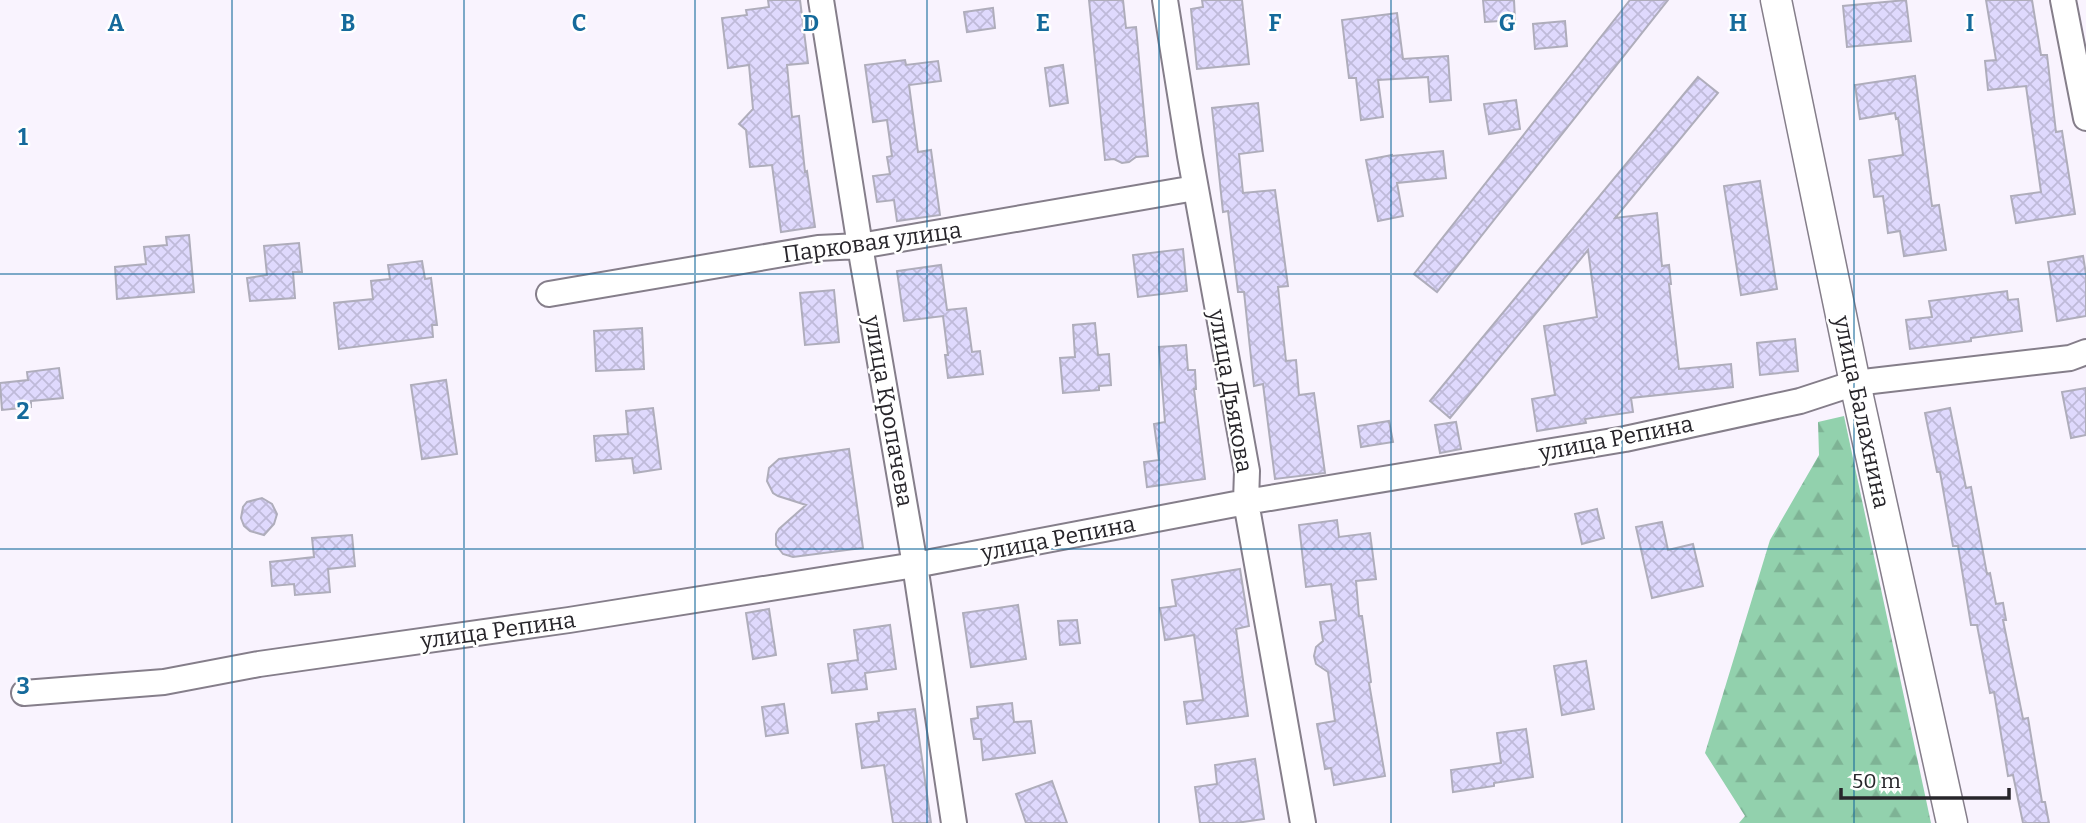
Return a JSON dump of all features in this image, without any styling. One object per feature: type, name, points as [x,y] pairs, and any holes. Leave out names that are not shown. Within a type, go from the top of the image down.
[{"type":"street","name":"улица Кропачева","points":[[821,0],[915,565],[954,823]]},
{"type":"street","name":"улица Дъякова","points":[[1165,0],[1195,188],[1247,471],[1246,502],[1303,823]]},
{"type":"street","name":"улица Балахнина","points":[[1776,0],[1855,383],[1952,823]]},
{"type":"street","points":[[2063,0],[2086,118]]},
{"type":"street","name":"Парковая улица","points":[[549,294],[818,248],[860,246],[1195,188]]},
{"type":"street","name":"улица Репина","points":[[24,693],[164,682],[258,663],[569,620],[915,565],[1246,502],[1625,439],[1800,401],[1855,383],[2070,358],[2086,352]]},
{"type":"green space","points":[[1844,416],[1931,823],[1739,823],[1745,816],[1705,753],[1770,540],[1819,455],[1818,422]]},
{"type":"building","points":[[768,0],[800,0],[808,63],[787,65],[792,117],[799,116],[815,227],[781,232],[772,165],[750,167],[746,130],[739,124],[753,109],[749,65],[728,68],[722,18],[747,15],[746,10],[769,7]]},
{"type":"building","points":[[1089,0],[1123,0],[1126,28],[1136,27],[1148,156],[1136,157],[1129,162],[1105,160]]},
{"type":"building","points":[[1202,0],[1242,0],[1249,64],[1197,69],[1191,9],[1203,7]]},
{"type":"building","points":[[1483,0],[1514,0],[1515,20],[1485,22]]},
{"type":"building","points":[[1630,0],[1668,0],[1437,292],[1414,274]]},
{"type":"building","points":[[1906,0],[1911,41],[1847,47],[1843,6]]},
{"type":"building","points":[[1986,0],[2032,0],[2041,55],[2047,55],[2056,132],[2062,131],[2075,214],[2016,223],[2011,196],[2041,192],[2026,86],[1988,90],[1985,61],[1996,60]]},
{"type":"building","points":[[993,8],[995,28],[967,32],[964,12]]},
{"type":"building","points":[[1397,13],[1403,59],[1448,56],[1451,100],[1430,102],[1428,77],[1378,80],[1383,117],[1361,120],[1356,78],[1349,78],[1342,20]]},
{"type":"building","points":[[1565,21],[1567,46],[1535,49],[1533,24]]},
{"type":"building","points":[[905,60],[906,65],[938,61],[941,81],[909,85],[918,152],[931,150],[940,215],[897,221],[894,200],[877,202],[873,176],[890,174],[887,157],[892,156],[887,120],[873,122],[865,65]]},
{"type":"building","points":[[1063,65],[1068,103],[1050,106],[1045,68]]},
{"type":"building","points":[[1915,76],[1932,206],[1939,205],[1946,250],[1904,256],[1900,231],[1888,233],[1883,196],[1874,197],[1869,160],[1903,155],[1898,118],[1896,119],[1895,113],[1860,119],[1855,85]]},
{"type":"building","points":[[1698,77],[1718,93],[1615,218],[1657,213],[1662,266],[1669,265],[1679,369],[1731,364],[1733,387],[1631,398],[1633,412],[1585,419],[1586,423],[1537,431],[1532,399],[1555,395],[1544,326],[1597,317],[1588,250],[1450,418],[1430,401]]},
{"type":"building","points":[[1516,100],[1520,129],[1489,134],[1484,104]]},
{"type":"building","points":[[1258,103],[1263,151],[1239,154],[1243,193],[1275,190],[1288,286],[1278,287],[1286,361],[1296,360],[1299,395],[1314,393],[1325,473],[1275,479],[1263,384],[1254,386],[1244,292],[1238,292],[1228,211],[1223,212],[1212,108]]},
{"type":"building","points":[[1443,151],[1446,178],[1397,183],[1403,216],[1378,221],[1366,160]]},
{"type":"building","points":[[1760,181],[1777,289],[1741,295],[1724,186]]},
{"type":"building","points":[[189,235],[194,292],[117,299],[115,267],[146,264],[144,247],[167,245],[166,237]]},
{"type":"building","points":[[299,243],[302,272],[293,272],[295,298],[250,301],[247,278],[267,275],[264,246]]},
{"type":"building","points":[[1183,249],[1187,291],[1138,297],[1133,255]]},
{"type":"building","points":[[2083,256],[2086,316],[2057,321],[2048,262]]},
{"type":"building","points":[[422,261],[425,279],[431,278],[437,325],[432,325],[433,337],[339,349],[334,303],[373,299],[371,281],[390,279],[388,265]]},
{"type":"building","points":[[941,265],[947,310],[966,308],[972,352],[980,351],[983,374],[948,378],[943,316],[904,321],[897,271]]},
{"type":"building","points":[[834,290],[839,342],[805,345],[800,293]]},
{"type":"building","points":[[2007,291],[2008,300],[2018,299],[2022,331],[1910,349],[1906,320],[1932,317],[1929,301]]},
{"type":"building","points":[[1095,323],[1098,355],[1109,354],[1111,385],[1099,386],[1099,390],[1063,393],[1060,358],[1075,357],[1073,325]]},
{"type":"building","points":[[642,328],[644,369],[596,371],[594,331]]},
{"type":"building","points":[[1795,339],[1798,371],[1760,375],[1757,343]]},
{"type":"building","points":[[1186,345],[1188,370],[1195,370],[1194,389],[1205,479],[1147,487],[1144,462],[1159,460],[1154,424],[1165,422],[1159,347]]},
{"type":"building","points":[[59,368],[63,398],[31,401],[31,407],[2,410],[0,383],[28,380],[27,372]]},
{"type":"building","points":[[446,380],[457,454],[422,459],[411,385]]},
{"type":"building","points":[[2086,388],[2086,435],[2071,438],[2062,392]]},
{"type":"building","points":[[653,408],[661,469],[634,473],[632,458],[596,461],[594,436],[628,434],[626,411]]},
{"type":"building","points":[[1950,408],[1966,488],[1971,487],[1987,574],[1990,573],[1996,604],[2003,603],[2006,620],[2003,620],[2023,719],[2028,718],[2042,802],[2045,802],[2049,823],[2023,823],[2013,775],[2008,776],[1994,692],[1990,693],[1977,625],[1971,625],[1958,546],[1953,546],[1940,472],[1937,472],[1925,413]]},
{"type":"building","points":[[1389,421],[1393,442],[1361,447],[1358,426]]},
{"type":"building","points":[[1456,422],[1461,449],[1440,453],[1435,425]]},
{"type":"building","points":[[849,449],[863,548],[793,557],[783,554],[776,545],[776,534],[806,505],[773,493],[767,481],[769,468],[779,459]]},
{"type":"building","points":[[262,498],[272,504],[277,514],[274,524],[264,535],[250,531],[241,518],[247,502]]},
{"type":"building","points":[[1597,509],[1604,538],[1582,544],[1575,514]]},
{"type":"building","points":[[1337,520],[1339,537],[1370,533],[1376,579],[1356,581],[1359,616],[1362,616],[1369,683],[1385,776],[1334,785],[1331,768],[1325,769],[1317,724],[1335,721],[1328,672],[1316,664],[1314,656],[1316,647],[1323,641],[1320,622],[1336,620],[1331,584],[1306,587],[1299,525]]},
{"type":"building","points":[[1662,522],[1668,550],[1693,544],[1703,586],[1652,598],[1636,527]]},
{"type":"building","points":[[352,535],[355,566],[328,569],[330,592],[295,595],[294,584],[272,586],[270,562],[314,557],[312,538]]},
{"type":"building","points":[[1240,569],[1249,626],[1236,629],[1248,716],[1187,724],[1184,702],[1203,700],[1194,635],[1165,640],[1160,608],[1176,606],[1172,580]]},
{"type":"building","points":[[1018,605],[1026,659],[971,667],[963,613]]},
{"type":"building","points":[[769,609],[776,655],[753,659],[746,613]]},
{"type":"building","points":[[1077,620],[1080,643],[1060,645],[1058,621]]},
{"type":"building","points":[[890,625],[896,669],[865,673],[867,689],[832,693],[828,664],[858,660],[854,630]]},
{"type":"building","points":[[1586,661],[1594,709],[1562,715],[1554,666]]},
{"type":"building","points":[[1012,703],[1014,722],[1031,721],[1035,753],[983,760],[981,739],[974,739],[971,719],[978,718],[977,707]]},
{"type":"building","points":[[784,704],[788,733],[766,736],[762,707]]},
{"type":"building","points":[[915,709],[931,823],[893,823],[884,765],[862,768],[856,724],[879,721],[878,713]]},
{"type":"building","points":[[1526,729],[1533,777],[1453,792],[1451,770],[1501,763],[1497,733]]},
{"type":"building","points":[[1255,759],[1264,819],[1236,823],[1200,823],[1195,787],[1217,784],[1215,765]]},
{"type":"building","points":[[1052,781],[1067,823],[1026,823],[1016,794]]}]
